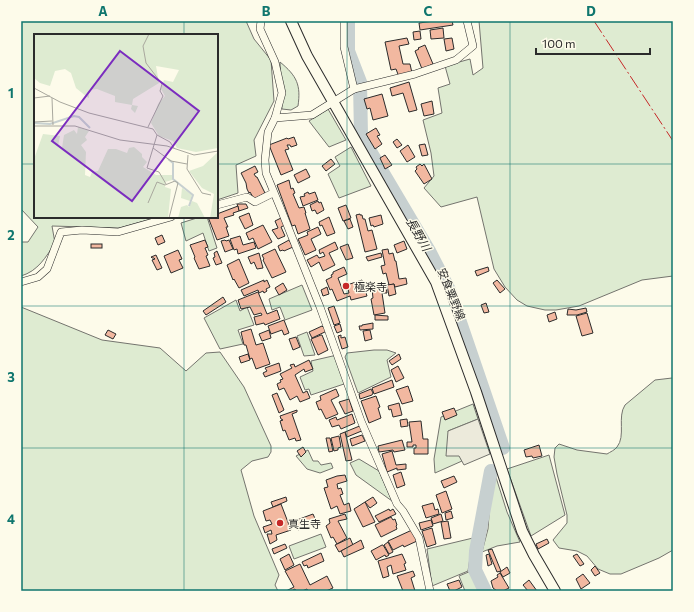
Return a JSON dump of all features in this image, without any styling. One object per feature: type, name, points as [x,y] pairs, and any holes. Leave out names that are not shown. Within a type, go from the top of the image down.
[{"type":"main road","name":"安食粟野線","points":[[291,21],[307,56],[436,282],[476,392],[522,531],[555,591]]},
{"type":"street","points":[[261,21],[260,30],[275,62],[282,93],[276,118],[268,132],[265,160],[266,173],[320,307],[361,420],[397,504],[403,511],[419,538],[430,591]]},
{"type":"street","points":[[344,21],[344,47],[358,88]]},
{"type":"street","points":[[276,118],[312,115],[358,88],[415,74],[456,60],[473,46],[467,21]]},
{"type":"street","points":[[218,205],[247,197],[255,202],[273,193]]},
{"type":"street","points":[[21,282],[38,277],[47,269],[61,232],[82,230],[118,232],[167,218]]},
{"type":"green space","points":[[21,21],[246,21],[254,39],[271,60],[274,101],[254,140],[256,156],[236,165],[238,193],[218,200],[218,34],[34,34],[34,218],[154,218],[119,228],[52,226],[55,243],[37,267],[21,276],[21,242],[28,242],[38,227],[21,209]]},
{"type":"green space","points":[[479,21],[673,21],[673,276],[642,280],[579,306],[556,310],[545,310],[527,306],[517,300],[505,287],[494,269],[477,197],[441,207],[424,188],[434,176],[431,153],[423,120],[442,113],[438,88],[450,84],[445,66],[470,59],[473,75],[483,68]]},
{"type":"green space","points":[[280,62],[294,77],[298,87],[298,106],[291,110],[282,109]]},
{"type":"green space","points":[[328,109],[346,140],[329,147],[309,121]]},
{"type":"green space","points":[[351,147],[371,186],[339,198],[328,174],[340,166],[335,157]]},
{"type":"green space","points":[[197,218],[207,218],[217,248],[209,251],[203,233],[186,241],[181,223]]},
{"type":"green space","points":[[302,285],[312,310],[285,320],[280,307],[272,310],[269,299]]},
{"type":"green space","points":[[236,300],[240,311],[247,307],[254,325],[238,330],[243,344],[220,349],[204,318]]},
{"type":"green space","points":[[21,307],[102,340],[160,348],[186,371],[206,353],[220,352],[244,387],[271,446],[271,452],[268,457],[252,461],[241,470],[254,516],[279,575],[275,585],[278,591],[21,591]]},
{"type":"green space","points":[[307,332],[315,355],[304,356],[297,336]]},
{"type":"green space","points":[[387,350],[396,353],[387,360],[391,377],[358,393],[345,357],[347,353]]},
{"type":"green space","points":[[337,355],[347,383],[311,395],[309,389],[305,390],[300,377],[313,371],[311,361]]},
{"type":"green space","points":[[673,378],[673,550],[659,558],[621,574],[610,574],[598,569],[587,556],[577,551],[559,548],[553,540],[567,523],[567,515],[554,457],[555,448],[559,444],[577,450],[607,454],[616,448],[620,443],[622,415],[625,405],[655,380]]},
{"type":"green space","points":[[473,404],[478,419],[448,431],[462,461],[435,473],[434,459],[441,417]]},
{"type":"green space","points":[[308,450],[313,461],[318,461],[321,465],[331,463],[333,468],[320,473],[307,469],[296,456]]},
{"type":"green space","points":[[549,455],[565,515],[531,536],[507,469]]},
{"type":"green space","points":[[359,459],[379,471],[392,501],[356,475],[350,463]]},
{"type":"green space","points":[[494,471],[507,512],[520,542],[497,546],[482,552],[488,529],[488,496]]},
{"type":"green space","points":[[321,534],[326,547],[294,559],[289,546]]},
{"type":"green space","points":[[473,538],[468,571],[432,586],[427,549]]},
{"type":"green space","points":[[471,571],[480,591],[465,591],[459,576]]},
{"type":"shaded area","points":[[478,419],[490,454],[464,465],[459,456],[446,456],[448,431]]},
{"type":"building","points":[[452,21],[453,25],[420,30],[419,23]]},
{"type":"building","points":[[443,28],[444,38],[431,39],[430,30]]},
{"type":"building","points":[[420,31],[421,39],[414,40],[413,32]]},
{"type":"building","points":[[407,38],[409,44],[399,46],[403,64],[410,64],[412,73],[399,77],[396,69],[391,70],[385,42]]},
{"type":"building","points":[[452,38],[454,49],[446,51],[444,39]]},
{"type":"building","points":[[425,45],[433,64],[422,69],[415,51]]},
{"type":"building","points":[[409,82],[417,110],[409,112],[403,93],[392,96],[390,88]]},
{"type":"building","points":[[382,94],[388,116],[373,120],[370,108],[367,109],[364,99]]},
{"type":"building","points":[[432,101],[434,114],[424,116],[421,104]]},
{"type":"building","points":[[376,128],[380,135],[377,136],[382,144],[375,149],[366,134]]},
{"type":"building","points":[[294,137],[297,145],[291,147],[290,145],[287,145],[289,149],[285,150],[293,170],[281,175],[269,145]]},
{"type":"building","points":[[397,139],[402,145],[397,148],[393,142]]},
{"type":"building","points":[[425,144],[428,155],[422,156],[419,145]]},
{"type":"building","points":[[408,145],[415,157],[407,162],[400,151]]},
{"type":"building","points":[[385,155],[392,165],[385,169],[380,158]]},
{"type":"building","points":[[331,159],[335,164],[326,171],[322,166]]},
{"type":"building","points":[[420,164],[422,166],[424,164],[432,179],[424,184],[415,171],[417,169],[416,167]]},
{"type":"building","points":[[255,166],[258,172],[254,174],[265,193],[254,199],[247,189],[241,173]]},
{"type":"building","points":[[306,169],[310,177],[298,183],[294,175]]},
{"type":"building","points":[[289,180],[291,189],[293,188],[295,193],[293,194],[299,208],[304,207],[310,229],[298,234],[295,225],[292,226],[277,185]]},
{"type":"building","points":[[308,192],[309,194],[315,192],[318,200],[303,206],[300,197],[305,196],[304,194]]},
{"type":"building","points":[[318,201],[319,203],[321,202],[324,210],[317,214],[315,210],[312,211],[310,205]]},
{"type":"building","points":[[237,204],[246,204],[248,208],[239,211]]},
{"type":"building","points":[[346,205],[351,218],[343,221],[338,208]]},
{"type":"building","points":[[238,206],[239,211],[233,213],[234,215],[224,218],[228,227],[226,227],[229,236],[217,240],[208,218],[218,218],[218,214]]},
{"type":"building","points":[[249,213],[253,225],[245,229],[239,217]]},
{"type":"building","points":[[356,215],[362,215],[363,219],[365,219],[368,231],[372,230],[377,249],[365,252]]},
{"type":"building","points":[[381,215],[383,224],[374,227],[373,225],[371,226],[369,218]]},
{"type":"building","points":[[329,217],[335,233],[327,236],[319,222]]},
{"type":"building","points":[[281,218],[285,225],[281,227],[285,236],[278,239],[272,230],[278,228],[275,221]]},
{"type":"building","points":[[350,219],[353,227],[348,229],[344,221]]},
{"type":"building","points":[[263,225],[272,242],[258,249],[253,238],[249,240],[246,233]]},
{"type":"building","points":[[318,227],[321,234],[311,239],[316,250],[305,255],[298,239],[308,235],[307,232]]},
{"type":"building","points":[[162,235],[165,242],[158,245],[155,238]]},
{"type":"building","points":[[240,236],[243,245],[254,242],[256,248],[238,254],[237,249],[234,250],[230,239]]},
{"type":"building","points":[[205,240],[208,247],[205,248],[208,255],[206,256],[210,266],[199,269],[190,245]]},
{"type":"building","points":[[229,240],[233,249],[225,252],[221,241]]},
{"type":"building","points":[[289,240],[293,247],[280,251],[278,246]]},
{"type":"building","points":[[404,241],[407,249],[397,253],[394,245]]},
{"type":"building","points":[[335,242],[338,249],[329,253],[335,265],[323,271],[319,262],[311,267],[307,260],[317,255],[319,258],[325,256],[323,252],[320,254],[319,250]]},
{"type":"building","points":[[91,244],[102,244],[102,248],[91,248]]},
{"type":"building","points":[[348,244],[353,258],[346,260],[340,247]]},
{"type":"building","points":[[275,249],[286,272],[272,278],[262,255]]},
{"type":"building","points":[[388,249],[389,254],[393,253],[396,261],[399,279],[406,278],[407,284],[395,287],[394,284],[389,285],[386,273],[383,274],[381,266],[385,265],[382,250]]},
{"type":"building","points":[[178,250],[182,259],[179,260],[183,268],[171,273],[164,256]]},
{"type":"building","points":[[217,251],[222,263],[216,265],[213,258],[215,257],[214,253]]},
{"type":"building","points":[[259,253],[263,268],[257,269],[254,262],[251,264],[248,257]]},
{"type":"building","points":[[381,253],[382,257],[368,261],[366,257]]},
{"type":"building","points":[[156,255],[162,268],[157,270],[152,260],[155,259],[151,257]]},
{"type":"building","points":[[239,259],[249,283],[239,288],[234,279],[233,280],[227,265]]},
{"type":"building","points":[[344,267],[347,274],[338,278],[344,294],[349,293],[347,285],[362,280],[367,296],[351,300],[350,296],[337,301],[326,280],[332,277],[331,275],[333,272]]},
{"type":"building","points":[[488,267],[489,271],[477,276],[475,271]]},
{"type":"building","points":[[264,280],[264,282],[267,280],[270,287],[266,289],[267,291],[264,293],[263,291],[259,293],[258,290],[244,296],[241,290]]},
{"type":"building","points":[[497,280],[505,289],[500,293],[493,283]]},
{"type":"building","points":[[283,283],[287,290],[279,295],[275,288]]},
{"type":"building","points":[[394,284],[396,294],[389,296],[387,285]]},
{"type":"building","points":[[327,287],[329,294],[323,296],[321,290]]},
{"type":"building","points":[[386,287],[387,293],[382,293],[385,313],[374,315],[371,299],[373,298],[372,289]]},
{"type":"building","points":[[258,292],[267,314],[277,310],[280,319],[265,325],[264,323],[256,325],[254,317],[262,315],[261,313],[254,315],[250,307],[241,309],[238,300]]},
{"type":"building","points":[[223,297],[226,302],[206,315],[203,311]]},
{"type":"building","points":[[486,303],[489,312],[484,313],[481,305]]},
{"type":"building","points":[[334,306],[340,323],[334,325],[328,308]]},
{"type":"building","points":[[586,308],[587,312],[577,315],[567,315],[568,309],[576,310]]},
{"type":"building","points":[[555,312],[557,319],[549,322],[547,315]]},
{"type":"building","points":[[587,313],[593,333],[582,336],[576,316]]},
{"type":"building","points":[[375,315],[388,316],[388,320],[375,320]]},
{"type":"building","points":[[284,320],[289,333],[284,335],[282,330],[271,334],[268,326]]},
{"type":"building","points":[[373,323],[373,329],[360,330],[359,326]]},
{"type":"building","points":[[340,324],[342,331],[337,333],[334,326]]},
{"type":"building","points":[[325,326],[327,331],[312,338],[309,332]]},
{"type":"building","points":[[251,329],[256,345],[263,343],[270,364],[256,369],[252,358],[250,359],[246,345],[244,345],[241,332]]},
{"type":"building","points":[[108,330],[116,334],[113,339],[105,335]]},
{"type":"building","points":[[269,330],[271,338],[262,341],[259,334]]},
{"type":"building","points":[[370,330],[372,339],[365,341],[363,331]]},
{"type":"building","points":[[321,335],[328,350],[318,355],[311,339]]},
{"type":"building","points":[[341,335],[341,338],[345,337],[348,347],[342,349],[338,336]]},
{"type":"building","points":[[296,337],[300,347],[293,350],[289,339]]},
{"type":"building","points":[[248,354],[250,360],[241,363],[239,357]]},
{"type":"building","points":[[399,354],[401,359],[392,365],[389,361]]},
{"type":"building","points":[[309,360],[313,369],[305,372],[304,369],[295,375],[303,393],[307,391],[310,398],[300,402],[297,396],[290,400],[284,388],[279,390],[277,384],[283,379],[280,374],[292,368],[290,365],[294,364],[295,367]]},
{"type":"building","points":[[279,363],[281,371],[265,377],[263,373],[267,371],[265,368]]},
{"type":"building","points":[[398,366],[404,378],[396,382],[391,370]]},
{"type":"building","points":[[392,380],[394,387],[374,394],[372,388]]},
{"type":"building","points":[[408,386],[413,401],[402,404],[396,390]]},
{"type":"building","points":[[336,389],[339,396],[331,400],[338,414],[326,419],[321,409],[319,410],[316,402],[321,400],[320,396]]},
{"type":"building","points":[[371,389],[373,393],[372,395],[360,399],[359,394]]},
{"type":"building","points":[[277,393],[284,410],[279,413],[272,395]]},
{"type":"building","points":[[376,396],[380,407],[378,408],[381,418],[369,423],[361,401]]},
{"type":"building","points":[[349,399],[353,411],[345,414],[339,402]]},
{"type":"building","points":[[399,403],[402,415],[393,417],[391,409],[389,410],[388,406]]},
{"type":"building","points":[[454,408],[457,415],[445,420],[442,412]]},
{"type":"building","points":[[297,410],[297,412],[292,414],[301,440],[296,441],[295,438],[289,440],[285,430],[283,431],[280,421],[283,420],[280,416]]},
{"type":"building","points":[[352,414],[355,423],[341,429],[339,425],[332,427],[329,420],[336,417],[337,420]]},
{"type":"building","points":[[407,419],[408,426],[401,427],[400,420]]},
{"type":"building","points":[[421,421],[423,439],[428,439],[428,454],[414,454],[414,448],[416,448],[416,445],[413,445],[413,447],[407,447],[407,442],[412,442],[409,422]]},
{"type":"building","points":[[362,425],[364,430],[347,437],[345,432]]},
{"type":"building","points":[[345,432],[352,460],[346,461],[340,434]]},
{"type":"building","points":[[362,435],[365,441],[352,446],[350,439]]},
{"type":"building","points":[[339,436],[341,447],[334,451],[331,438]]},
{"type":"building","points":[[326,438],[330,438],[333,451],[329,452]]},
{"type":"building","points":[[402,440],[405,450],[379,452],[378,446]]},
{"type":"building","points":[[539,445],[542,456],[533,458],[532,456],[526,457],[524,450]]},
{"type":"building","points":[[303,447],[306,452],[301,457],[297,451]]},
{"type":"building","points":[[392,451],[396,465],[406,464],[406,469],[397,470],[397,468],[387,472],[382,454]]},
{"type":"building","points":[[401,472],[405,485],[397,488],[393,475]]},
{"type":"building","points":[[345,475],[347,481],[337,484],[338,489],[341,488],[343,494],[340,495],[344,505],[349,503],[351,511],[340,514],[337,506],[331,509],[324,488],[328,487],[326,480]]},
{"type":"building","points":[[454,476],[457,482],[444,488],[441,481]]},
{"type":"building","points":[[446,491],[452,509],[442,513],[436,495]]},
{"type":"building","points":[[286,497],[287,501],[273,507],[271,502]]},
{"type":"building","points":[[373,497],[377,503],[370,508],[365,502]]},
{"type":"building","points":[[365,502],[375,522],[363,527],[354,509]]},
{"type":"building","points":[[433,503],[435,510],[438,509],[439,514],[426,518],[422,506]]},
{"type":"building","name":"真生寺","points":[[281,504],[291,530],[276,535],[277,540],[270,544],[267,534],[272,534],[271,530],[265,533],[263,527],[272,524],[270,520],[266,521],[263,511]]},
{"type":"building","points":[[389,509],[390,511],[393,509],[396,514],[379,522],[375,516]]},
{"type":"building","points":[[451,511],[453,518],[446,520],[445,513]]},
{"type":"building","points":[[313,514],[317,523],[298,530],[294,521]]},
{"type":"building","points":[[345,514],[347,519],[338,521],[347,538],[337,544],[333,537],[331,538],[326,526],[330,523],[329,519]]},
{"type":"building","points":[[441,514],[443,521],[433,524],[431,518]]},
{"type":"building","points":[[391,517],[393,520],[395,519],[397,529],[381,537],[375,525]]},
{"type":"building","points":[[431,520],[433,526],[421,530],[419,523]]},
{"type":"building","points":[[448,521],[451,538],[444,539],[441,522]]},
{"type":"building","points":[[432,528],[436,544],[427,547],[422,531]]},
{"type":"building","points":[[412,530],[417,541],[393,550],[388,541]]},
{"type":"building","points":[[350,538],[353,545],[339,552],[335,545]]},
{"type":"building","points":[[547,539],[549,543],[538,549],[536,544]]},
{"type":"building","points":[[361,540],[364,548],[344,557],[341,551]]},
{"type":"building","points":[[388,542],[393,552],[389,554],[384,545]]},
{"type":"building","points":[[285,544],[287,548],[274,554],[272,549]]},
{"type":"building","points":[[382,545],[389,555],[386,557],[385,555],[376,560],[371,551]]},
{"type":"building","points":[[492,549],[501,571],[497,572],[488,550]]},
{"type":"building","points":[[321,553],[324,561],[308,568],[307,565],[304,566],[302,562]]},
{"type":"building","points":[[289,554],[294,565],[285,570],[280,559]]},
{"type":"building","points":[[402,554],[406,563],[404,564],[406,570],[393,574],[391,565],[387,567],[389,576],[383,578],[378,561]]},
{"type":"building","points":[[489,554],[492,564],[488,566],[486,555]]},
{"type":"building","points":[[577,554],[584,564],[580,566],[573,556]]},
{"type":"building","points":[[300,564],[310,585],[327,576],[333,588],[326,591],[308,591],[307,589],[296,591],[295,589],[293,591],[286,591],[294,587],[285,571]]},
{"type":"building","points":[[595,566],[600,573],[595,576],[591,570]]},
{"type":"building","points":[[507,567],[510,573],[503,577],[500,572]]},
{"type":"building","points":[[413,571],[415,576],[411,578],[415,591],[403,591],[397,576]]},
{"type":"building","points":[[500,573],[509,588],[503,591],[497,591],[493,588],[491,581],[498,577],[497,575]]},
{"type":"building","points":[[583,574],[590,583],[581,589],[576,579]]},
{"type":"building","points":[[459,580],[462,587],[454,591],[450,591],[447,584]]},
{"type":"building","points":[[529,580],[537,591],[528,591],[523,585]]},
{"type":"waterway","name":"長野川","points":[[348,21],[348,51],[360,82],[361,136],[429,251],[449,290],[503,448]]},
{"type":"waterway","name":"長野川","points":[[485,591],[475,570],[476,551],[491,471]]},
{"type":"power","points":[[594,21],[673,141]]},
{"type":"place","name":"極楽寺","points":[[346,286]]},
{"type":"place","name":"真生寺","points":[[280,523]]}]
